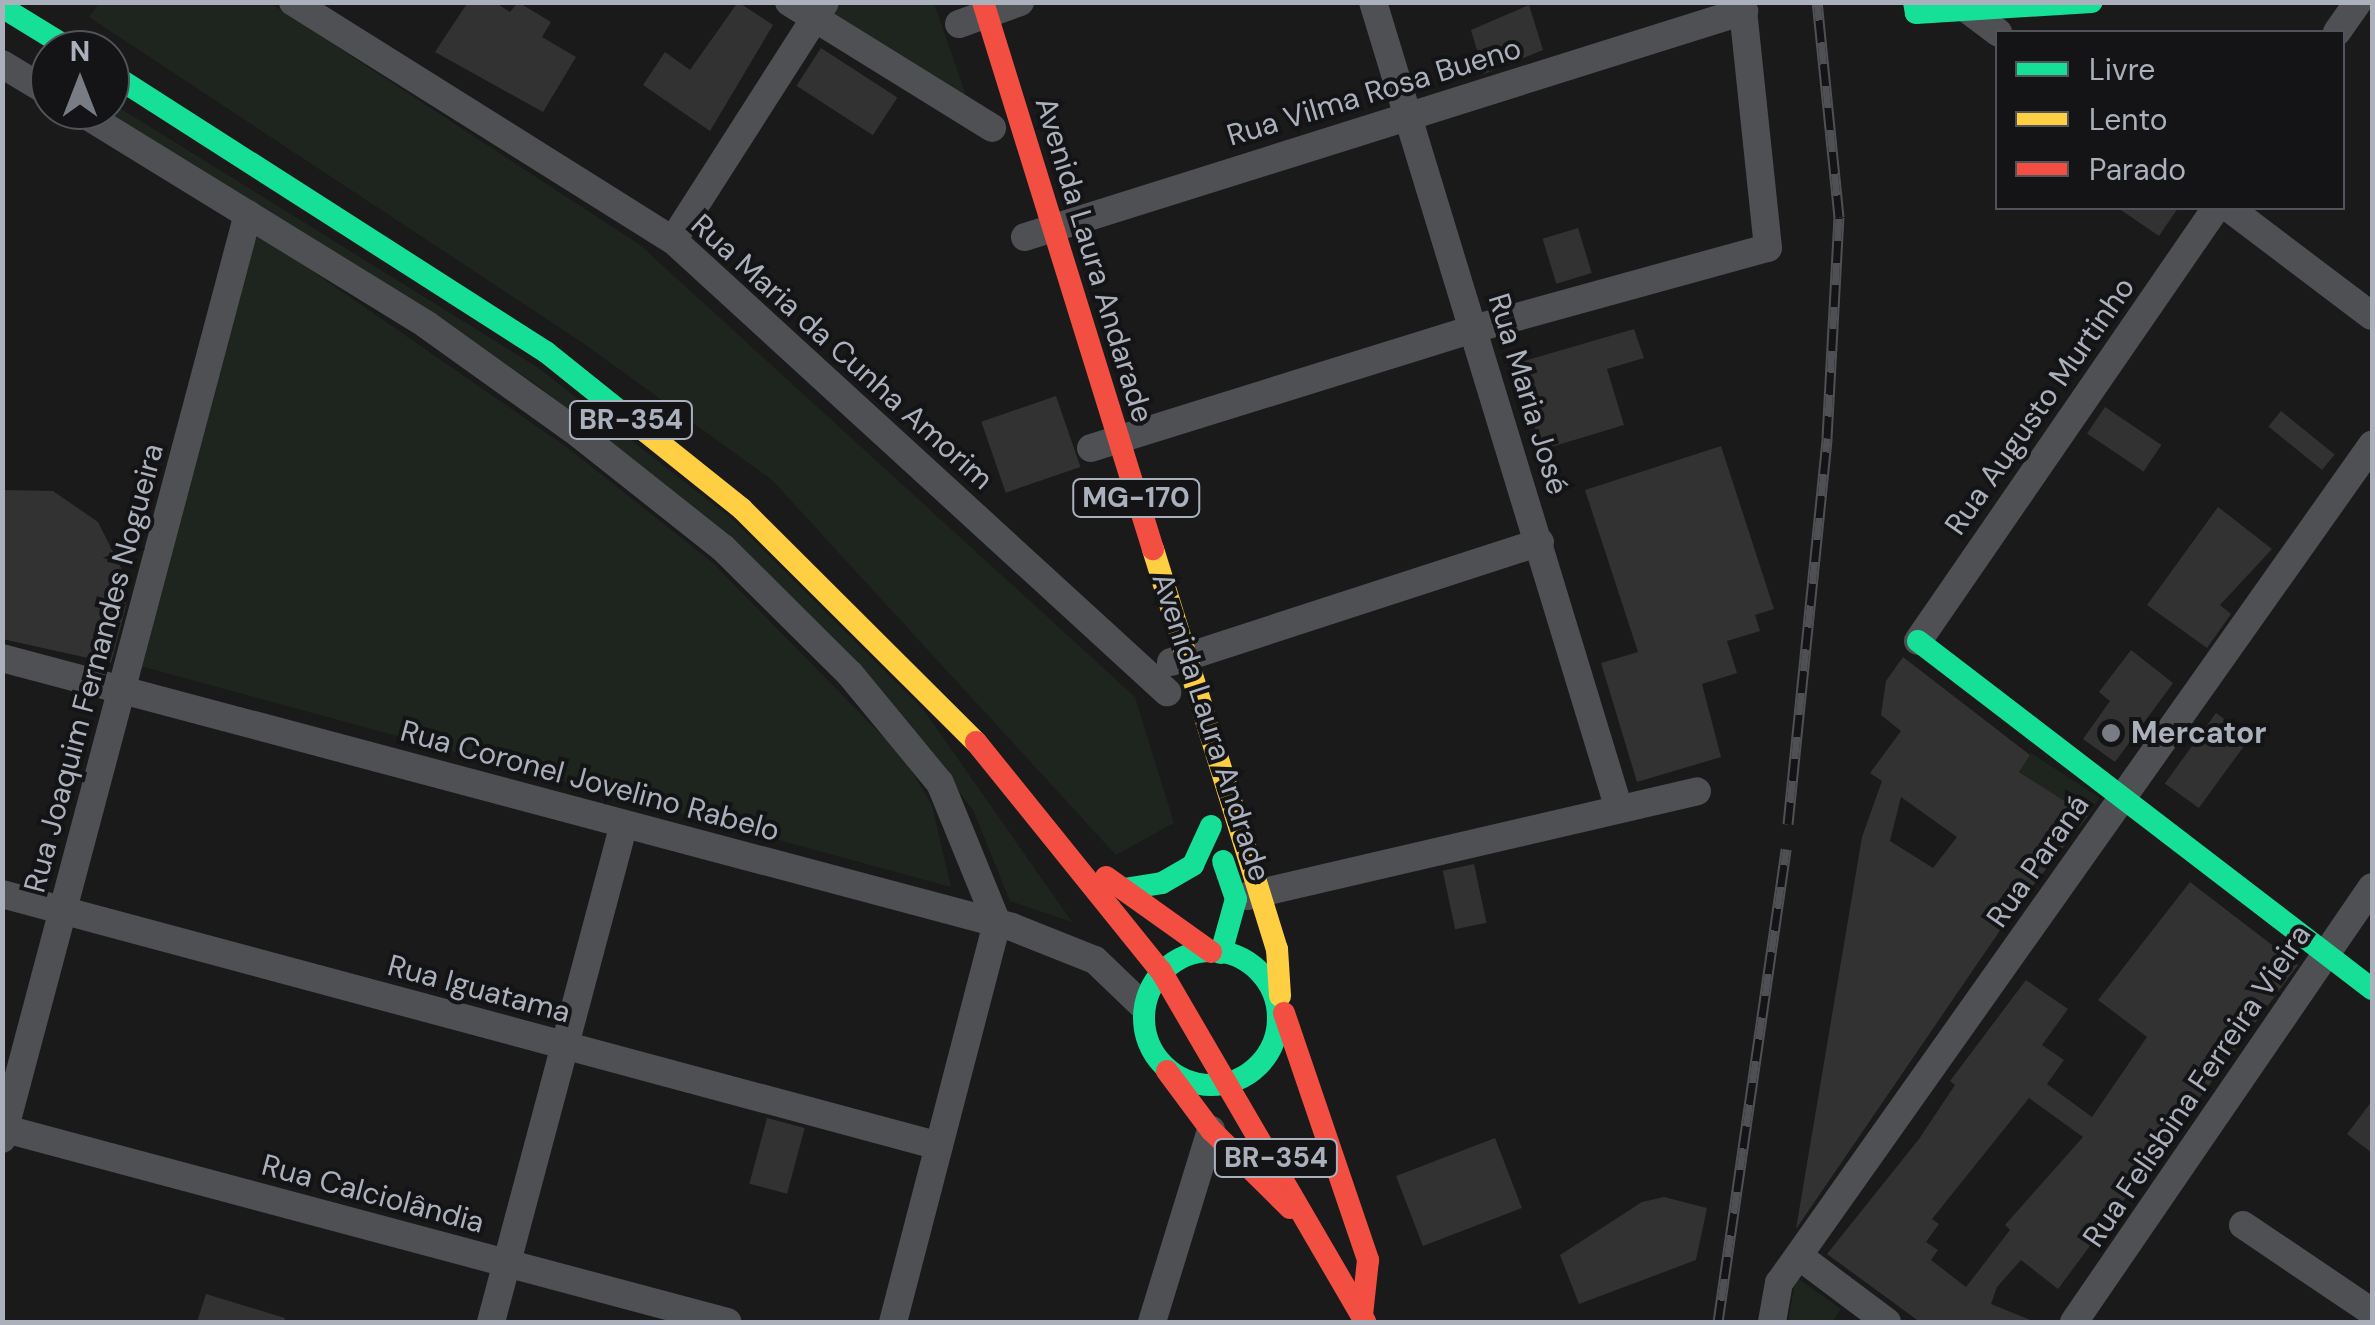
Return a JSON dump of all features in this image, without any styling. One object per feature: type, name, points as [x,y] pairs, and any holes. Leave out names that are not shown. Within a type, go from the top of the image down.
[{"type":"main road","points":[[1915,8],[2092,2]]},
{"type":"main road","points":[[2,7],[39,30]]},
{"type":"main road","name":"Avenida Laura Andarade","points":[[985,8],[1052,226],[1098,446],[1168,674],[1247,896],[1277,949],[1282,1004],[1368,1260],[1363,1319]]},
{"type":"main road","name":"BR-354","points":[[130,87],[546,352],[742,509],[884,644],[1076,857],[1161,971],[1321,1235],[1363,1319]]},
{"type":"main road","points":[[981,94],[995,137]]},
{"type":"main road","points":[[1918,641],[2372,989]]},
{"type":"main road","name":"Avenida Laura Andrade","points":[[1124,890],[1162,884],[1192,865],[1208,817],[1247,896],[1216,952]]},
{"type":"main road","points":[[1076,857],[1216,952],[1264,975],[1282,1004],[1276,1042],[1231,1082],[1198,1085],[1166,1071]]},
{"type":"main road","points":[[1076,857],[1098,920],[1142,1005],[1142,1030],[1166,1071],[1211,1130],[1321,1235]]},
{"type":"main road","points":[[1142,1005],[1161,971],[1216,952]]},
{"type":"street","name":"Rua Maria da Cunha Amorim","points":[[293,2],[673,240],[1168,674]]},
{"type":"street","points":[[789,2],[820,10],[995,137]]},
{"type":"street","points":[[959,23],[985,8],[1020,2]]},
{"type":"street","name":"Rua Maria José","points":[[1373,2],[1618,806]]},
{"type":"street","points":[[2338,30],[2358,2]]},
{"type":"street","points":[[1098,446],[1473,328],[1768,248],[1742,7]]},
{"type":"street","name":"Rua Vilma Rosa Bueno","points":[[1025,237],[1742,7]]},
{"type":"street","points":[[1967,9],[1995,30]]},
{"type":"street","points":[[673,240],[820,10]]},
{"type":"street","points":[[2,64],[30,80]]},
{"type":"street","points":[[111,130],[427,325],[723,548],[912,744],[959,821],[997,923],[893,1322]]},
{"type":"street","name":"Rua Augusto Murtinho","points":[[1918,641],[2215,210]]},
{"type":"street","points":[[2232,210],[2372,316]]},
{"type":"street","name":"Rua Joaquim Fernandes Nogueira","points":[[3,1132],[248,214]]},
{"type":"street","name":"Rua Paraná","points":[[1772,1322],[1779,1283],[2372,444]]},
{"type":"street","points":[[1168,674],[1540,542]]},
{"type":"street","name":"Rua Coronel Jovelino Rabelo","points":[[2,658],[997,923],[1095,960],[1142,1005]]},
{"type":"street","points":[[1247,896],[1618,806],[1697,791]]},
{"type":"street","points":[[491,1322],[624,824]]},
{"type":"street","name":"Rua Felisbina Ferreira Vieira","points":[[2074,1322],[2372,886]]},
{"type":"street","name":"Rua Iguatama","points":[[2,894],[939,1146]]},
{"type":"street","points":[[1152,1322],[1211,1130]]},
{"type":"street","name":"Rua Calciolândia","points":[[3,1132],[727,1322]]},
{"type":"street","points":[[2243,1224],[2372,1312]]},
{"type":"street","points":[[1798,1256],[1887,1322]]},
{"type":"shaded area","points":[[99,3],[270,3],[640,245],[1135,697],[1174,823],[1116,855],[772,480],[583,343],[130,44],[130,30],[109,30],[89,17]]},
{"type":"shaded area","points":[[842,3],[934,3],[967,98],[831,16]]},
{"type":"shaded area","points":[[130,114],[537,367],[731,518],[923,709],[1072,922],[1010,901],[974,812],[907,721],[720,532],[533,382],[130,128]]},
{"type":"shaded area","points":[[253,230],[568,448],[713,563],[903,757],[932,805],[951,887],[140,666]]},
{"type":"shaded area","points":[[2031,753],[2100,798],[2088,816],[2019,771]]},
{"type":"shaded area","points":[[1796,1277],[1841,1309],[1832,1322],[1788,1322]]},
{"type":"building","points":[[468,2],[495,2],[510,12],[518,2],[551,22],[542,37],[576,57],[543,112],[435,52]]},
{"type":"building","points":[[738,2],[773,25],[710,131],[643,85],[665,52],[690,70]]},
{"type":"building","points":[[1529,5],[1543,50],[1484,74],[1471,30]]},
{"type":"building","points":[[821,48],[897,98],[873,135],[796,86]]},
{"type":"building","points":[[2121,210],[2177,210],[2159,236]]},
{"type":"building","points":[[1578,228],[1592,273],[1556,284],[1543,239]]},
{"type":"building","points":[[1634,329],[1644,358],[1607,369],[1624,425],[1541,450],[1517,363]]},
{"type":"building","points":[[1056,396],[1080,467],[1006,493],[981,422]]},
{"type":"building","points":[[2105,407],[2161,445],[2143,472],[2087,434]]},
{"type":"building","points":[[2281,411],[2335,454],[2322,470],[2268,427]]},
{"type":"building","points":[[1721,446],[1774,609],[1755,615],[1760,631],[1727,641],[1737,673],[1702,684],[1721,757],[1637,782],[1601,663],[1638,652],[1585,490]]},
{"type":"building","points":[[2,490],[53,491],[98,522],[121,568],[126,606],[111,663],[2,639]]},
{"type":"building","points":[[2218,507],[2272,549],[2220,605],[2231,614],[2207,648],[2147,605]]},
{"type":"building","points":[[2131,650],[2173,683],[2115,762],[2083,739],[2110,701],[2099,692]]},
{"type":"building","points":[[1903,657],[2030,755],[2019,772],[2088,816],[2016,907],[1796,1229],[1862,837],[1882,781],[1870,773],[1901,731],[1881,715],[1886,681]],"holes":[[[1901,797],[1957,837],[1933,868],[1890,841]]]},
{"type":"building","points":[[2216,713],[2250,738],[2199,808],[2165,783]]},
{"type":"building","points":[[1474,864],[1486,923],[1455,929],[1443,871]]},
{"type":"building","points":[[2190,882],[2298,965],[2058,1289],[2021,1260],[1997,1287],[1991,1304],[2035,1322],[1920,1322],[1827,1254],[1919,1139],[1955,1085],[1950,1081],[2026,980],[2068,1009],[2042,1045],[2064,1060],[2047,1084],[2092,1117],[2147,1037],[2098,1000]],"holes":[[[2029,1098],[2083,1137],[2005,1225],[2010,1230],[1966,1287],[1931,1260],[1938,1250],[1926,1242],[1939,1224],[1932,1219]]]},
{"type":"building","points":[[2372,1101],[2372,1153],[2347,1134]]},
{"type":"building","points":[[767,1118],[805,1128],[787,1194],[749,1184]]},
{"type":"building","points":[[1495,1138],[1522,1208],[1423,1246],[1396,1176]]},
{"type":"building","points":[[1664,1197],[1707,1208],[1696,1260],[1579,1304],[1560,1255],[1642,1202]]},
{"type":"building","points":[[206,1294],[285,1318],[284,1322],[197,1322]]},
{"type":"railway","points":[[1788,824],[1827,438],[1839,217],[1817,2]]},
{"type":"railway","points":[[1718,1322],[1786,849]]},
{"type":"traffic: fast","points":[[1914,2],[1916,13],[2092,2]]},
{"type":"traffic: fast","points":[[2,7],[39,30]]},
{"type":"traffic: fast","points":[[130,86],[546,352],[646,432]]},
{"type":"traffic: fast","points":[[1918,641],[2372,989]]},
{"type":"traffic: fast","points":[[1124,889],[1162,883],[1193,865],[1211,826]]},
{"type":"traffic: fast","points":[[1221,953],[1236,899],[1223,861]]},
{"type":"traffic: fast","points":[[1211,951],[1237,956],[1259,970],[1273,992],[1278,1018],[1273,1044],[1259,1066],[1237,1080],[1211,1085],[1185,1080],[1163,1066],[1149,1044],[1144,1018],[1149,992],[1163,970],[1185,956],[1211,951]]},
{"type":"traffic: slow","points":[[646,432],[742,509],[976,742]]},
{"type":"traffic: slow","points":[[1153,549],[1277,949],[1280,996]]},
{"type":"traffic: jam","points":[[983,2],[1153,549]]},
{"type":"traffic: jam","points":[[976,742],[1161,971],[1365,1322]]},
{"type":"traffic: jam","points":[[1106,877],[1211,952]]},
{"type":"traffic: jam","points":[[1284,1013],[1368,1260],[1362,1315]]},
{"type":"traffic: jam","points":[[1167,1071],[1211,1130],[1290,1208]]},
{"type":"place","name":"Mercator","points":[[2111,733]]}]
